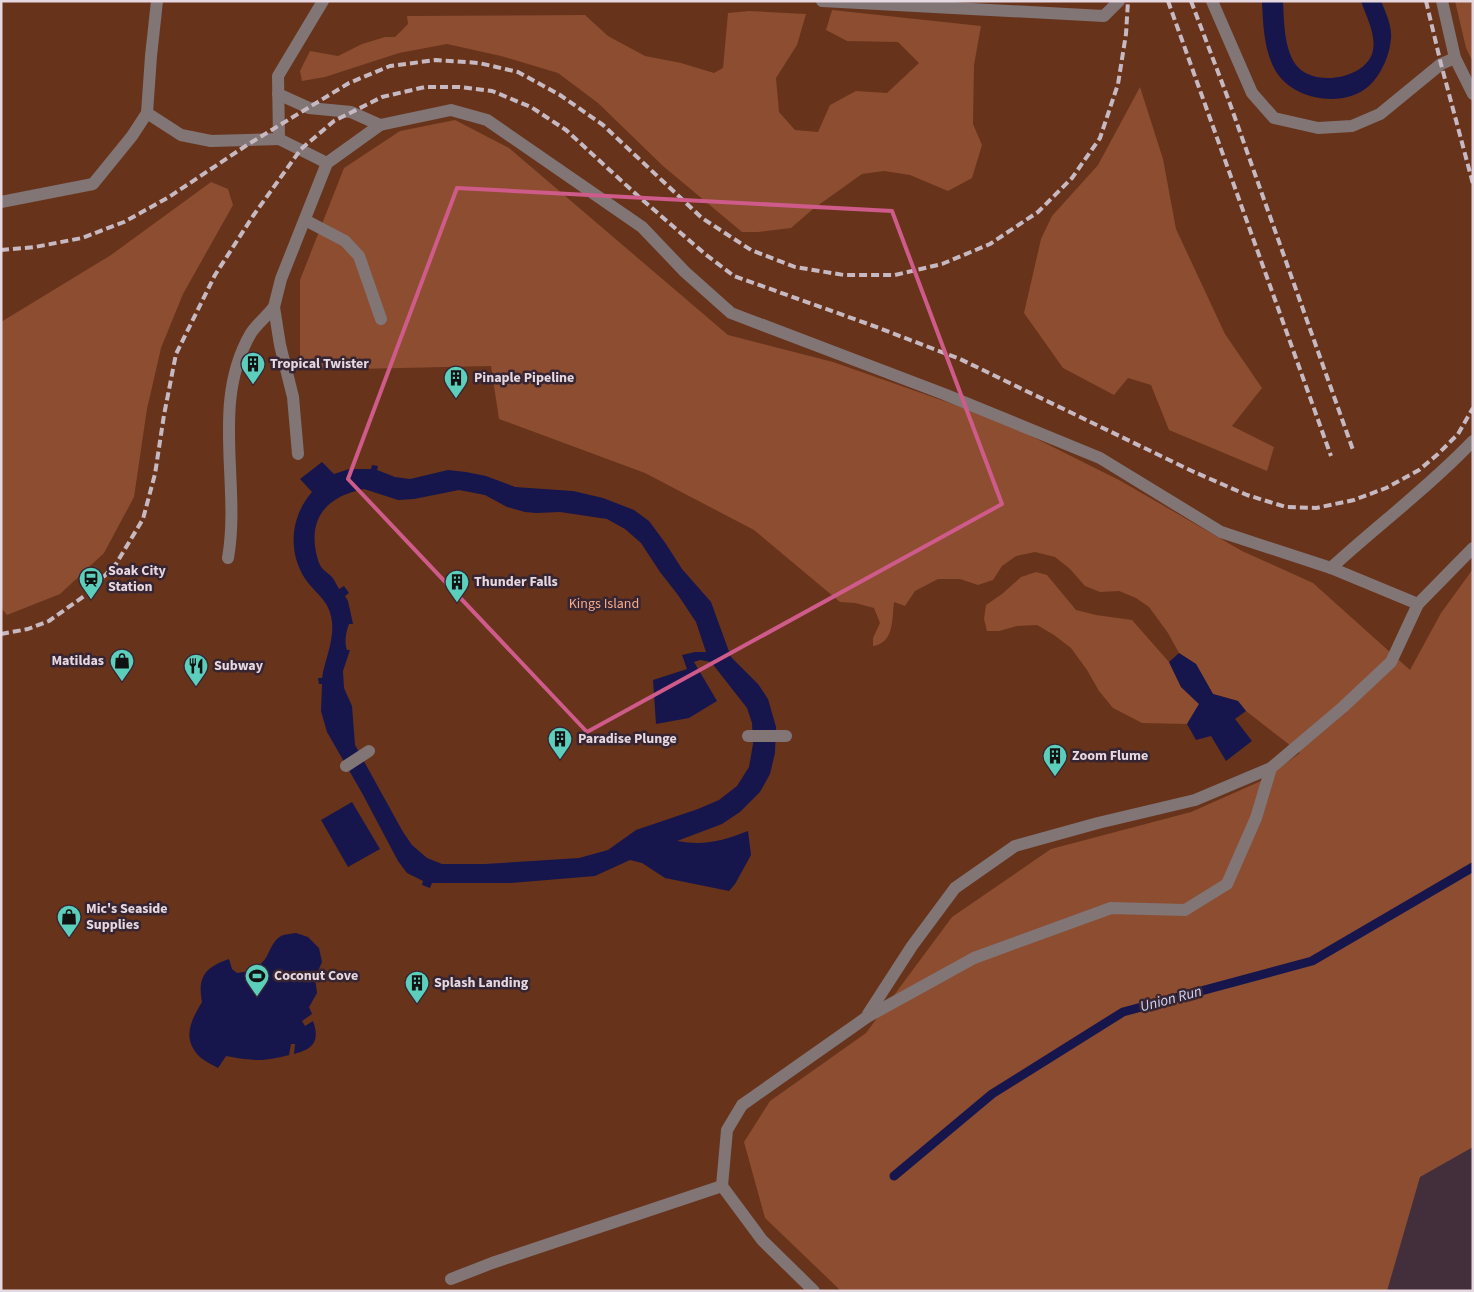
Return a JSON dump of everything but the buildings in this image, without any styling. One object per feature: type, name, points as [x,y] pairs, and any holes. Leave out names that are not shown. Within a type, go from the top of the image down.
[{"type":"street","points":[[1,202],[93,184],[132,136],[147,113],[157,1]]},
{"type":"street","points":[[279,139],[278,76],[323,1]]},
{"type":"street","points":[[822,1],[1104,16],[1119,1]]},
{"type":"street","points":[[1212,1],[1252,93],[1274,118],[1318,128],[1352,126],[1380,114],[1440,64],[1455,58]]},
{"type":"street","points":[[1442,1],[1455,58],[1473,94]]},
{"type":"street","points":[[278,94],[309,108],[351,112],[380,124]]},
{"type":"street","points":[[298,454],[294,397],[280,345],[274,307],[281,279],[327,163],[380,124],[451,110],[487,120],[642,226],[686,272],[731,312],[944,394],[1100,458],[1221,532],[1331,568],[1418,604]]},
{"type":"street","points":[[147,113],[181,136],[211,141],[279,139],[327,163]]},
{"type":"street","points":[[305,220],[345,241],[359,256],[381,319]]},
{"type":"street","points":[[228,558],[231,507],[228,432],[230,392],[241,354],[248,339],[274,307]]},
{"type":"street","points":[[1331,568],[1428,484],[1473,441]]},
{"type":"street","points":[[867,1016],[912,946],[955,888],[1014,846],[1098,823],[1195,800],[1271,768],[1343,707],[1391,662],[1418,604],[1473,548]]},
{"type":"street","points":[[748,736],[786,736]]},
{"type":"street","points":[[346,766],[369,751]]},
{"type":"street","points":[[814,1291],[762,1240],[722,1186],[727,1130],[742,1105],[867,1016],[974,958],[1112,908],[1185,910],[1228,884],[1256,818],[1271,768]]},
{"type":"street","points":[[451,1280],[492,1263],[722,1186]]},
{"type":"highlighted area","points":[[457,188],[892,211],[1002,504],[587,732],[348,479]]},
{"type":"green space","name":"Kings Island","points":[[1,1],[1473,1],[1473,1073],[974,1291],[1,1291]]},
{"type":"shaded area","points":[[1259,1],[1283,1],[1285,34],[1289,51],[1296,65],[1304,72],[1327,78],[1351,74],[1369,60],[1374,44],[1370,25],[1361,1],[1381,1],[1391,33],[1389,51],[1381,70],[1369,86],[1358,93],[1346,97],[1319,98],[1293,88],[1283,80],[1271,62],[1265,37],[1262,2]]},
{"type":"shaded area","points":[[1455,1],[1473,1],[1473,62],[1466,48]]},
{"type":"shaded area","points":[[832,10],[981,26],[974,65],[973,124],[982,145],[972,178],[948,191],[910,175],[884,171],[862,174],[813,209],[791,228],[742,232],[663,166],[598,103],[558,73],[501,56],[447,44],[399,53],[325,77],[302,81],[300,71],[310,51],[338,56],[362,44],[385,37],[395,37],[408,24],[407,16],[585,15],[608,36],[645,56],[681,63],[714,73],[723,68],[728,13],[749,11],[806,14],[797,45],[776,78],[779,112],[795,130],[818,132],[830,105],[856,91],[887,93],[919,63],[898,42],[847,41],[826,30]]},
{"type":"shaded area","points":[[1140,87],[1163,159],[1176,229],[1225,334],[1262,388],[1232,426],[1274,447],[1267,471],[1169,430],[1151,385],[1128,378],[1114,395],[1063,368],[1024,313],[1041,239],[1052,216],[1098,165]]},
{"type":"shaded area","points":[[455,120],[509,148],[728,335],[833,362],[1001,421],[1119,480],[1242,551],[1313,583],[1410,670],[1441,613],[1473,569],[1473,1147],[1420,1177],[1387,1291],[841,1291],[765,1218],[744,1142],[770,1101],[866,1033],[952,917],[1051,849],[1191,812],[1261,781],[1300,753],[1246,711],[1238,701],[1213,694],[1196,664],[1179,653],[1168,633],[1149,607],[1136,598],[1119,591],[1100,592],[1085,586],[1070,569],[1055,557],[1035,552],[1016,556],[1002,566],[993,580],[978,585],[960,579],[938,579],[915,591],[905,606],[894,602],[891,630],[885,640],[873,646],[873,638],[880,623],[874,608],[855,603],[840,602],[754,530],[645,473],[499,419],[491,366],[355,369],[300,367],[300,280],[344,168],[400,131]]},
{"type":"shaded area","points":[[211,182],[228,189],[233,205],[183,294],[161,348],[147,409],[134,497],[104,553],[60,594],[7,615],[1,608],[1,322],[111,255]]},
{"type":"shaded area","points":[[322,462],[334,474],[349,469],[371,469],[372,465],[378,466],[377,470],[395,477],[410,479],[448,470],[466,472],[486,476],[515,487],[573,491],[603,498],[634,510],[649,521],[682,569],[711,602],[731,657],[758,684],[768,699],[776,727],[775,753],[770,774],[760,792],[740,812],[722,824],[677,841],[713,842],[748,831],[751,855],[729,891],[665,878],[642,863],[630,860],[595,876],[511,883],[432,883],[430,888],[422,885],[423,881],[407,873],[398,861],[327,732],[321,711],[322,684],[319,684],[318,678],[322,678],[331,643],[332,622],[327,605],[302,573],[294,550],[295,525],[304,502],[312,492],[300,479]],"holes":[[[364,489],[398,500],[414,499],[459,490],[485,495],[507,507],[525,512],[560,512],[607,519],[625,529],[641,543],[696,622],[706,652],[682,655],[687,669],[653,680],[656,724],[689,718],[717,701],[694,662],[700,660],[711,662],[747,708],[752,723],[753,744],[749,767],[737,786],[719,800],[636,830],[608,850],[579,858],[485,864],[442,864],[427,858],[412,845],[403,832],[355,745],[352,706],[344,688],[343,671],[350,650],[347,650],[346,647],[346,634],[349,624],[353,624],[348,601],[345,596],[349,593],[344,586],[339,589],[332,577],[322,568],[318,561],[315,546],[315,534],[321,515],[326,507],[343,496]]]},
{"type":"shaded area","points":[[1036,572],[1047,575],[1076,610],[1132,620],[1169,662],[1181,687],[1199,704],[1187,724],[1142,723],[1113,708],[1099,691],[1071,648],[1037,625],[987,631],[984,619],[986,605],[1021,577]]},
{"type":"shaded area","points":[[1179,653],[1196,664],[1213,694],[1238,701],[1246,711],[1235,719],[1252,741],[1226,761],[1211,736],[1196,740],[1187,724],[1199,704],[1181,687],[1169,662]]},
{"type":"shaded area","points":[[352,802],[380,849],[348,867],[321,820]]},
{"type":"shaded area","name":"Coconut Cove","points":[[296,933],[308,937],[319,948],[322,962],[315,978],[317,993],[309,1007],[312,1014],[302,1021],[305,1026],[313,1021],[316,1034],[311,1047],[294,1054],[295,1044],[291,1044],[289,1055],[264,1060],[226,1056],[218,1068],[201,1058],[192,1047],[189,1034],[192,1021],[202,1002],[201,985],[205,974],[214,965],[229,959],[232,969],[237,973],[250,970],[264,960],[278,938]]},
{"type":"waterway","name":"Union Run","points":[[894,1176],[992,1094],[1123,1012],[1312,961],[1473,867]]},
{"type":"railway","points":[[1,250],[35,247],[82,238],[124,222],[169,197],[247,145],[349,83],[390,66],[436,60],[479,63],[518,72],[560,95],[603,125],[702,218],[751,250],[795,267],[844,275],[895,275],[942,264],[990,244],[1038,212],[1072,178],[1100,138],[1118,84],[1126,34],[1128,1]]},
{"type":"railway","points":[[1168,1],[1331,456]]},
{"type":"railway","points":[[1191,1],[1229,101],[1353,450]]},
{"type":"railway","points":[[1426,1],[1473,184]]},
{"type":"railway","points":[[1,634],[28,629],[49,621],[87,594],[116,564],[143,519],[155,474],[176,354],[215,275],[253,216],[301,149],[334,121],[382,97],[425,87],[460,87],[492,91],[531,107],[566,130],[638,196],[705,254],[734,276],[960,359],[1192,471],[1247,495],[1286,507],[1316,508],[1354,500],[1386,488],[1419,470],[1438,454],[1458,434],[1473,408]]},
{"type":"place","name":"Tropical Twister","points":[[253,385]]},
{"type":"place","name":"Pinaple Pipeline","points":[[456,399]]},
{"type":"place","name":"Soak City Station","points":[[91,600]]},
{"type":"place","name":"Thunder Falls","points":[[457,603]]},
{"type":"place","name":"Matildas","points":[[122,682]]},
{"type":"place","name":"Subway","points":[[196,687]]},
{"type":"place","name":"Paradise Plunge","points":[[560,760]]},
{"type":"place","name":"Zoom Flume","points":[[1055,777]]},
{"type":"place","name":"Mic's Seaside Supplies","points":[[69,938]]},
{"type":"place","name":"Coconut Cove","points":[[257,997]]},
{"type":"place","name":"Splash Landing","points":[[417,1004]]}]
